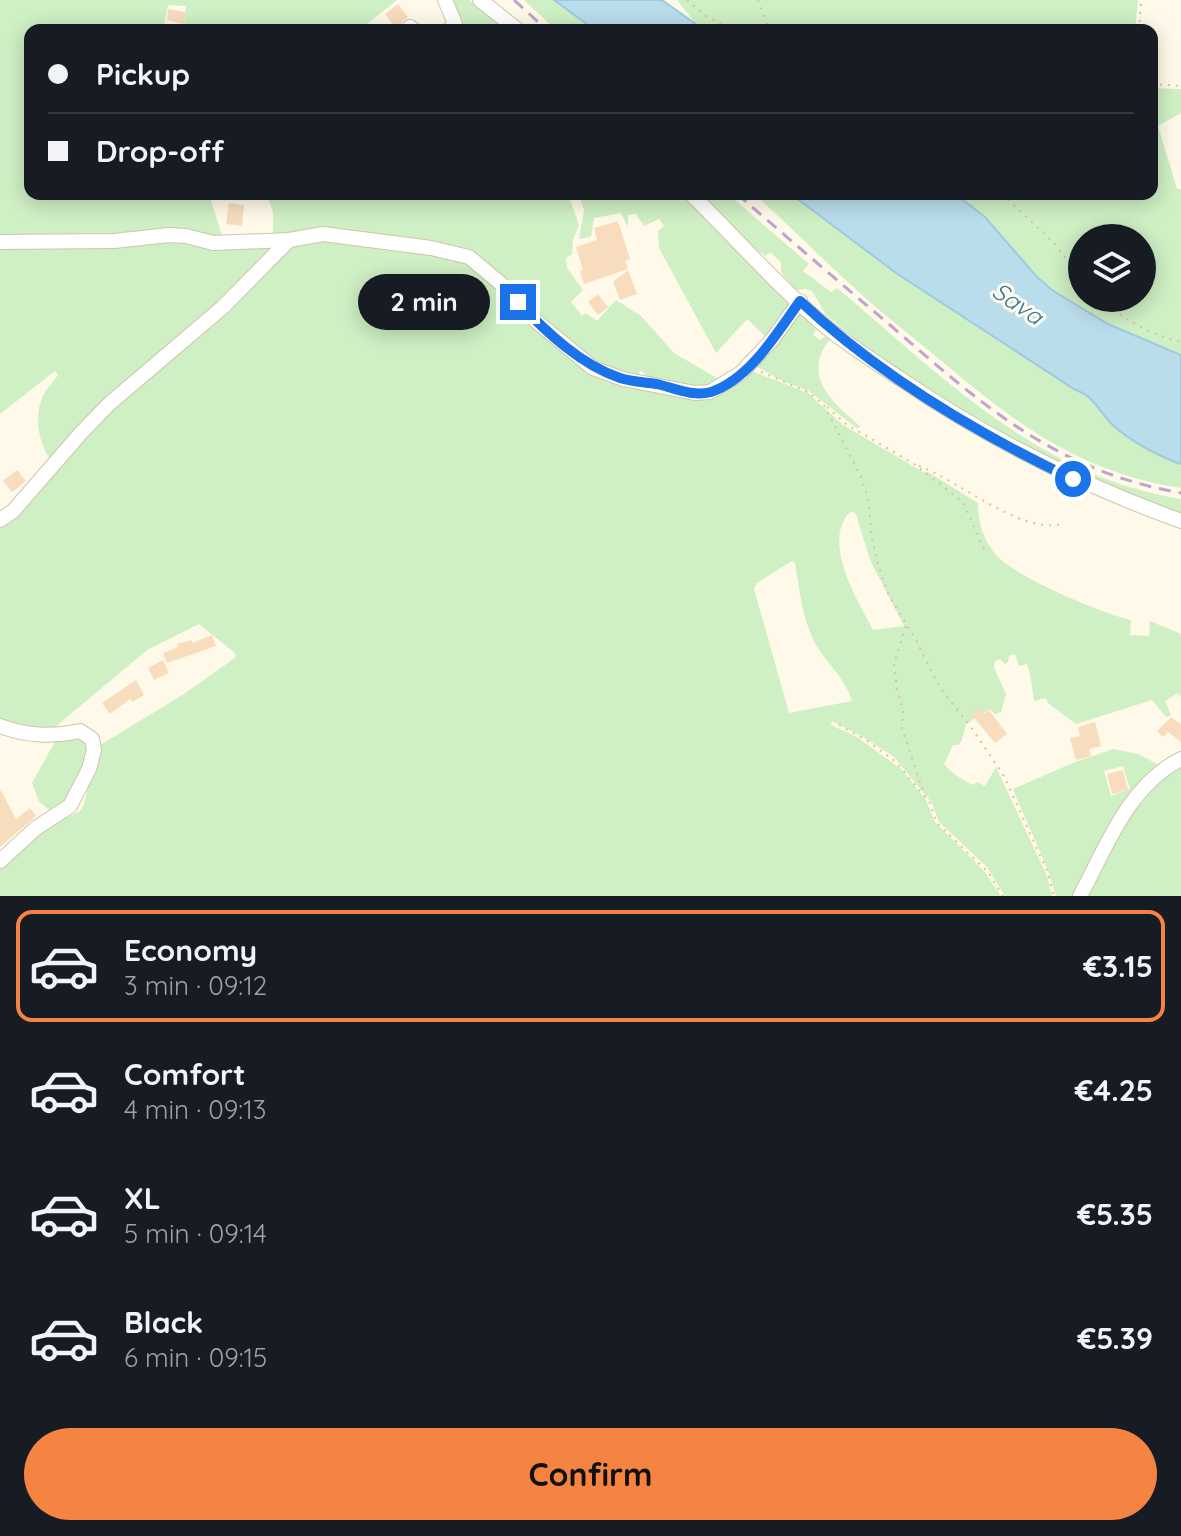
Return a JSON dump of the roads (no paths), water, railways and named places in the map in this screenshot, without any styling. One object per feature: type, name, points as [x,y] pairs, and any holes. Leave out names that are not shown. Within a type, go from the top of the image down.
[{"type":"street","points":[[445,0],[455,24]]},
{"type":"street","points":[[480,0],[510,24]]},
{"type":"street","points":[[697,200],[830,329],[943,408],[998,441],[1098,490],[1181,521]]},
{"type":"street","points":[[0,242],[114,241],[169,235],[213,243],[289,240],[323,234],[431,248],[469,257],[500,283],[537,322],[593,368],[623,379],[695,393],[710,392],[749,366],[800,301]]},
{"type":"street","points":[[0,520],[13,511],[109,404],[223,307],[289,240]]},
{"type":"street","points":[[0,726],[32,735],[80,731],[92,739],[94,750],[89,769],[70,806],[36,828],[0,861]]},
{"type":"street","points":[[1080,896],[1128,806],[1145,785],[1181,759]]},
{"type":"water","points":[[554,0],[662,0],[696,24],[587,24]]},
{"type":"water","name":"Sava","points":[[799,200],[963,200],[985,217],[1037,277],[1068,300],[1068,312],[1088,312],[1108,324],[1181,355],[1181,464],[1130,438],[1115,427],[1088,397],[896,273]]},
{"type":"railway","points":[[514,0],[540,24]]},
{"type":"railway","points":[[744,200],[957,382],[1023,431],[1096,469],[1136,483],[1181,493]]}]
